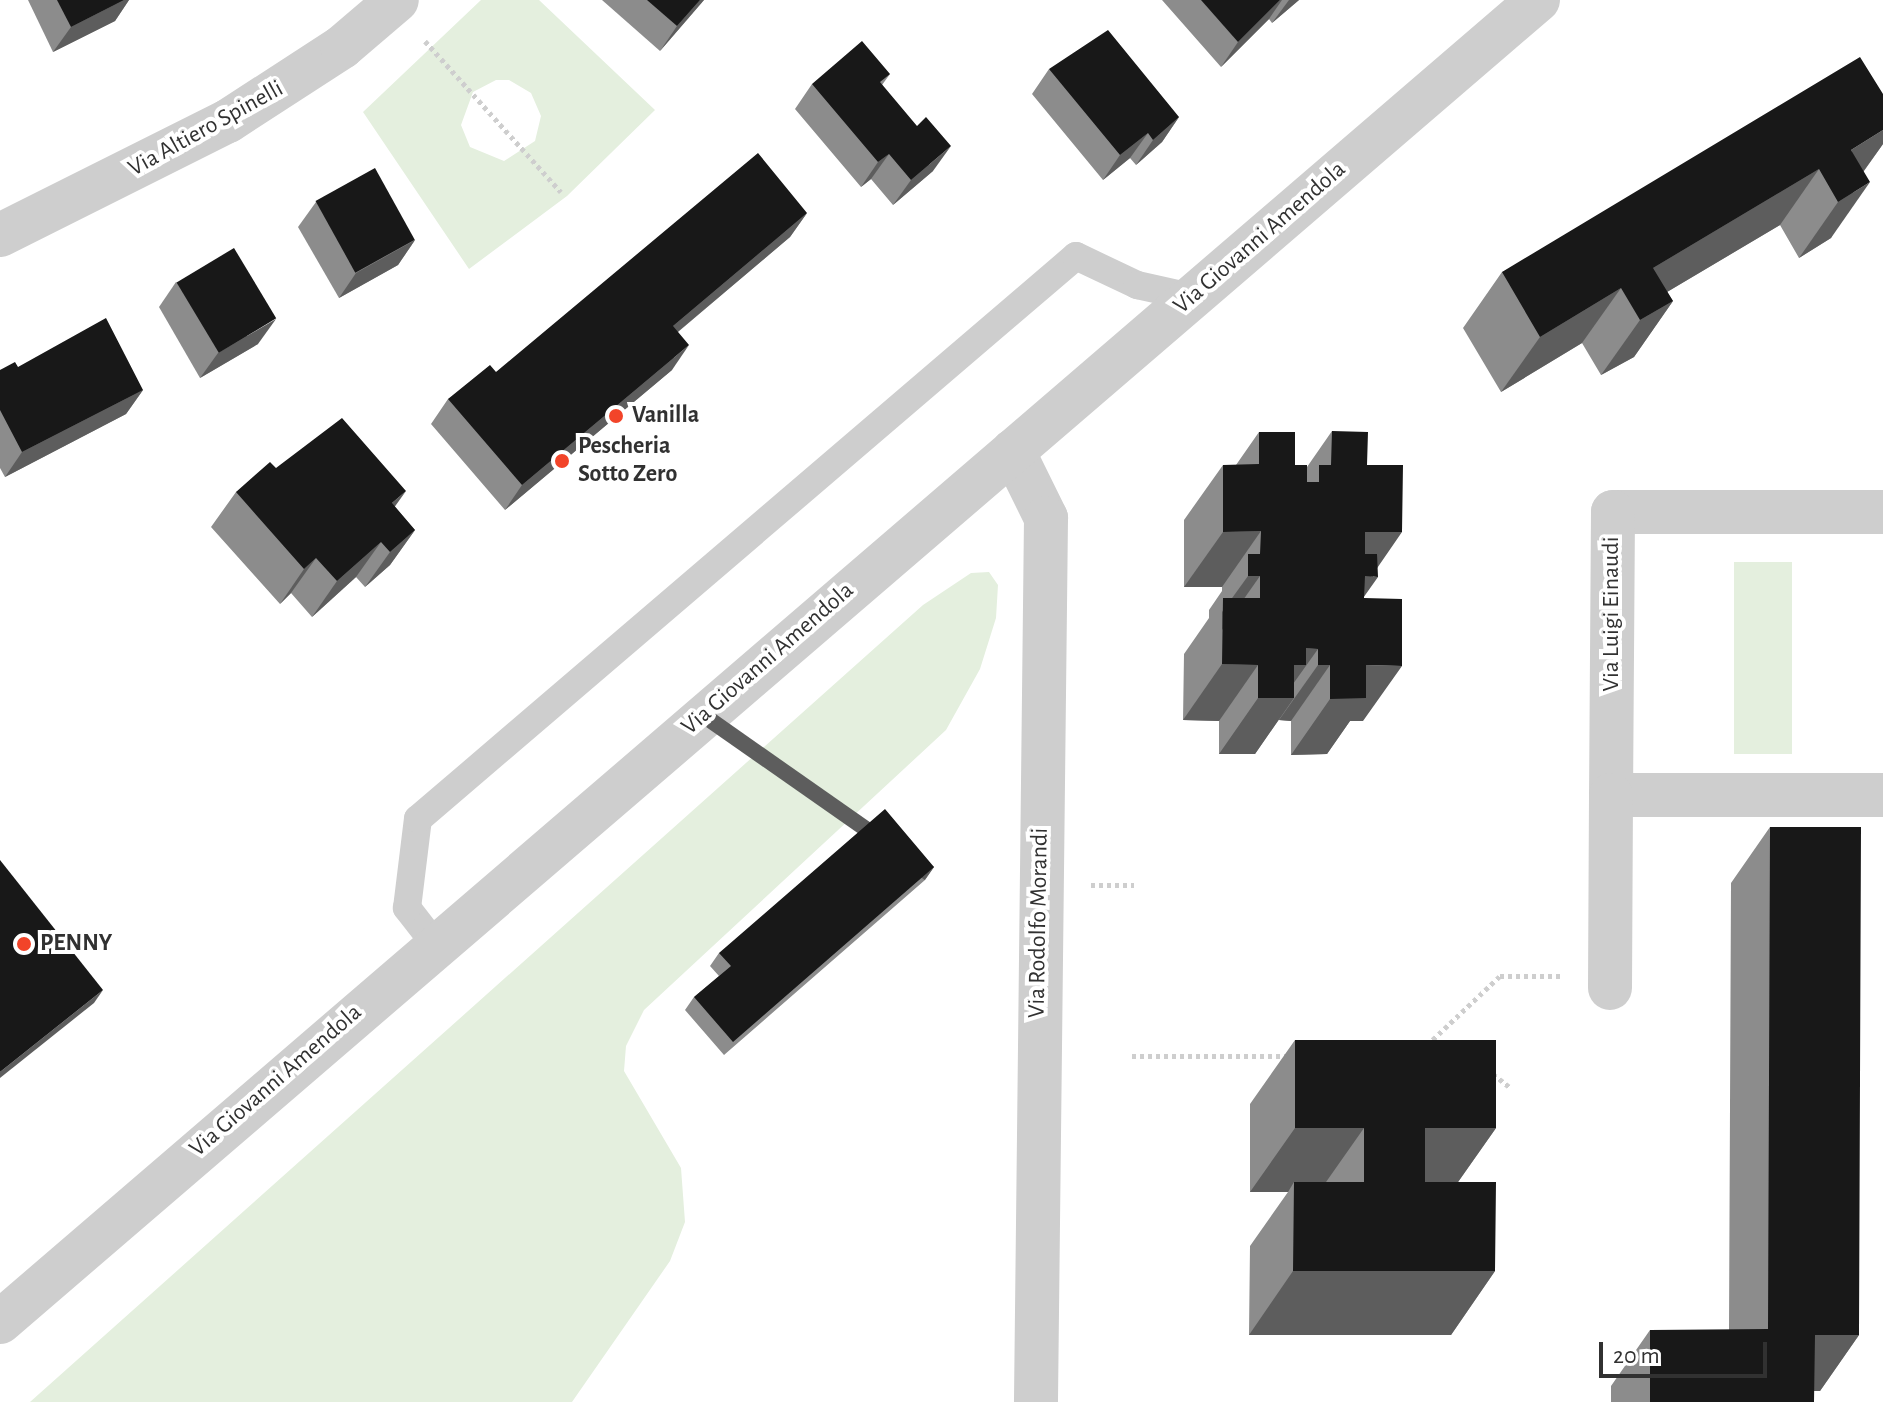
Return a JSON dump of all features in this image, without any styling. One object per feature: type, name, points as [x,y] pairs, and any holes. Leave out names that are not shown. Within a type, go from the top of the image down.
[{"type":"street","name":"Via Giovanni Amendola","points":[[0,1322],[435,944],[1538,0]]},
{"type":"street","name":"Via Altiero Spinelli","points":[[0,235],[228,121],[295,80],[393,4]]},
{"type":"street","name":"Via Rodolfo Morandi","points":[[1013,451],[1046,518],[1036,1402]]},
{"type":"street","name":"Via Luigi Einaudi","points":[[1611,982],[1613,512],[1883,512]]},
{"type":"street","points":[[1611,795],[1883,795]]},
{"type":"lane","points":[[435,944],[407,908],[418,819],[1076,256],[1137,285],[1191,297]]},
{"type":"path","points":[[393,4],[561,192]]},
{"type":"path","points":[[1414,1056],[1500,976],[1611,982]]},
{"type":"path","points":[[1132,1056],[1305,1056]]},
{"type":"path","points":[[1481,1064],[1511,1088]]},
{"type":"green space","points":[[481,0],[539,0],[655,110],[567,196],[469,269],[363,112]],"holes":[[[496,80],[509,80],[531,93],[541,116],[535,141],[504,161],[470,147],[461,125],[473,92]]]},
{"type":"green space","points":[[1734,562],[1792,562],[1792,754],[1734,754]]},
{"type":"green space","points":[[989,572],[998,585],[996,618],[980,669],[946,730],[644,1010],[626,1046],[624,1071],[681,1168],[685,1222],[670,1261],[572,1402],[30,1402],[923,605],[971,573]]},
{"type":"building","points":[[57,0],[124,0],[71,27]]},
{"type":"building","points":[[647,0],[700,0],[677,26]]},
{"type":"building","points":[[1201,0],[1280,0],[1238,42]]},
{"type":"building","points":[[1108,30],[1179,117],[1153,140],[1148,133],[1120,155],[1049,69]]},
{"type":"building","points":[[862,41],[890,74],[880,82],[917,126],[926,117],[951,146],[911,180],[889,154],[878,162],[812,84]]},
{"type":"building","points":[[1860,57],[1883,94],[1883,130],[1851,150],[1870,182],[1838,202],[1819,169],[1653,268],[1673,301],[1640,320],[1621,288],[1540,337],[1502,272]]},
{"type":"building","points":[[758,153],[807,213],[673,326],[689,345],[522,485],[448,399],[490,365],[496,372]]},
{"type":"building","points":[[375,168],[415,240],[355,273],[316,201]]},
{"type":"building","points":[[234,248],[276,318],[219,353],[177,283]]},
{"type":"building","points":[[106,318],[143,390],[22,452],[0,410],[0,370],[15,362],[18,367]]},
{"type":"building","points":[[342,418],[406,491],[392,503],[415,530],[390,552],[381,542],[337,581],[316,558],[304,569],[236,492],[270,462],[276,468]]},
{"type":"building","points":[[1332,431],[1368,432],[1367,465],[1403,465],[1402,532],[1365,532],[1365,554],[1377,554],[1378,577],[1365,576],[1364,598],[1402,599],[1402,666],[1366,665],[1366,698],[1330,699],[1330,665],[1318,665],[1318,649],[1306,648],[1306,665],[1294,665],[1294,698],[1258,698],[1258,665],[1222,664],[1223,598],[1260,598],[1260,576],[1248,576],[1248,554],[1260,554],[1261,531],[1223,532],[1223,465],[1259,464],[1259,432],[1295,432],[1295,465],[1307,465],[1307,482],[1319,482],[1319,465],[1331,465]]},
{"type":"building","points":[[885,809],[934,867],[733,1042],[694,997],[731,966],[719,953]]},
{"type":"building","points":[[1770,827],[1861,827],[1859,1335],[1815,1335],[1814,1402],[1650,1402],[1650,1330],[1768,1329]]},
{"type":"building","name":"PENNY","points":[[0,860],[103,990],[0,1072]]},
{"type":"building","points":[[1295,1040],[1496,1040],[1496,1128],[1425,1128],[1425,1182],[1496,1182],[1495,1271],[1293,1271],[1294,1182],[1364,1182],[1364,1128],[1295,1128]]},
{"type":"place","name":"Vanilla","points":[[616,416]]},
{"type":"place","name":"Pescheria Sotto Zero","points":[[562,461]]},
{"type":"place","name":"PENNY","points":[[24,944]]}]
